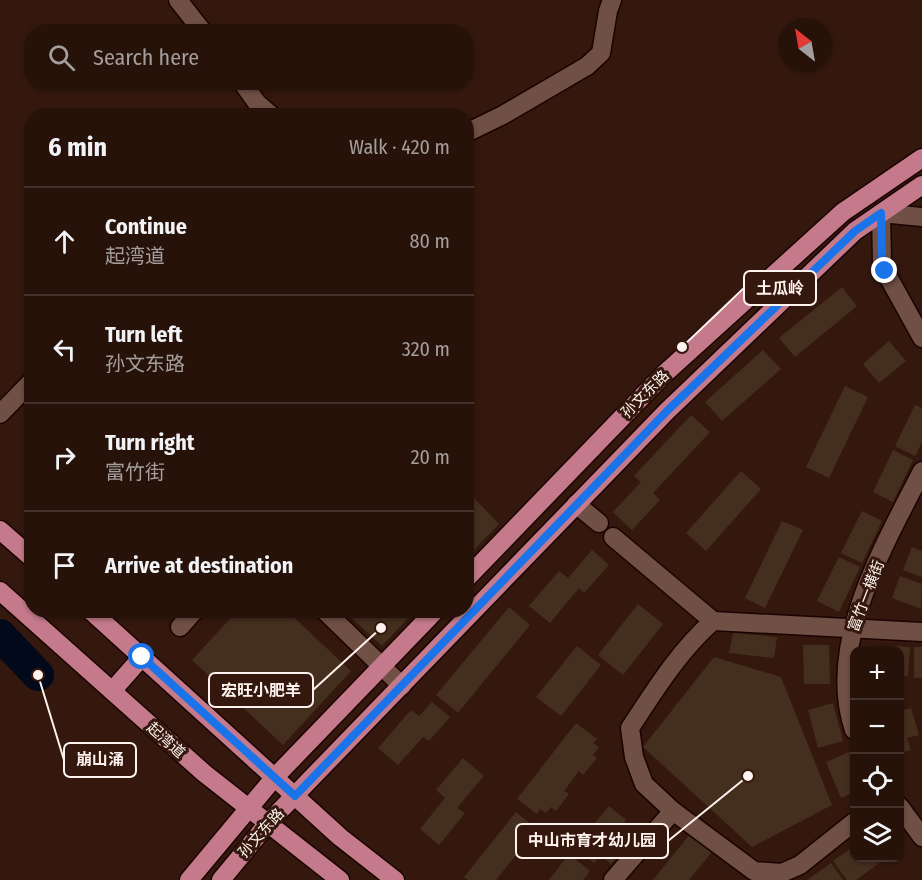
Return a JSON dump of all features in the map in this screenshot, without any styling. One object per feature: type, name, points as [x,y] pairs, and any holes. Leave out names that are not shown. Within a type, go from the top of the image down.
[{"type":"main road","name":"孙文东路","points":[[474,571],[662,376],[843,212],[922,158]]},
{"type":"main road","name":"孙文东路","points":[[474,611],[675,403],[855,231],[922,185]]},
{"type":"main road","points":[[0,530],[24,551]]},
{"type":"main road","name":"起湾道","points":[[0,591],[24,613]]},
{"type":"main road","name":"起湾道","points":[[30,618],[204,773],[339,880]]},
{"type":"main road","points":[[99,618],[340,837],[395,880]]},
{"type":"main road","name":"孙文东路","points":[[189,880],[274,778],[428,618]]},
{"type":"main road","name":"孙文东路","points":[[221,880],[268,823],[467,618]]},
{"type":"main road","points":[[111,691],[142,657]]},
{"type":"street","points":[[178,0],[196,24]]},
{"type":"street","points":[[474,130],[587,66],[601,53],[612,0]]},
{"type":"street","points":[[248,90],[263,108]]},
{"type":"street","points":[[922,217],[881,213],[882,261],[885,271],[922,338]]},
{"type":"street","points":[[0,414],[24,389]]},
{"type":"street","name":"富竹一横街","points":[[850,714],[845,687],[850,636],[868,583],[922,471]]},
{"type":"street","points":[[576,504],[599,523]]},
{"type":"street","points":[[613,537],[714,621],[922,632]]},
{"type":"street","points":[[180,627],[188,618]]},
{"type":"street","points":[[332,618],[402,686]]},
{"type":"street","points":[[714,621],[663,677],[630,728],[634,757],[644,784],[673,811],[754,871],[782,873],[800,865],[850,826]]},
{"type":"street","points":[[901,808],[922,837]]},
{"type":"street","points":[[613,880],[673,811]]},
{"type":"building","points":[[842,287],[857,306],[795,357],[779,338]]},
{"type":"building","points":[[889,341],[906,361],[879,383],[863,364]]},
{"type":"building","points":[[763,350],[781,369],[722,421],[705,402]]},
{"type":"building","points":[[845,386],[868,397],[829,478],[806,467]]},
{"type":"building","points":[[915,405],[922,408],[922,442],[915,456],[895,446]]},
{"type":"building","points":[[691,415],[710,432],[653,493],[660,500],[632,530],[613,512],[641,482],[634,476]]},
{"type":"building","points":[[893,450],[913,460],[893,502],[873,492]]},
{"type":"building","points":[[741,471],[761,489],[706,551],[686,533]]},
{"type":"building","points":[[474,498],[499,524],[474,550]]},
{"type":"building","points":[[862,511],[882,521],[862,563],[841,553]]},
{"type":"building","points":[[782,521],[803,530],[765,608],[745,598]]},
{"type":"building","points":[[912,547],[922,551],[922,577],[903,570]]},
{"type":"building","points":[[592,550],[609,565],[584,593],[579,588],[550,623],[529,606],[559,571],[568,578]]},
{"type":"building","points":[[839,557],[860,567],[839,612],[817,601]]},
{"type":"building","points":[[900,576],[922,584],[921,609],[892,598]]},
{"type":"building","points":[[638,604],[663,624],[623,675],[598,655]]},
{"type":"building","points":[[509,607],[530,625],[458,713],[436,695]]},
{"type":"building","points":[[231,618],[295,618],[351,671],[283,745],[192,660]]},
{"type":"building","points":[[352,618],[408,618],[382,646]]},
{"type":"building","points":[[733,633],[777,637],[774,658],[729,653]]},
{"type":"building","points":[[803,645],[829,645],[830,684],[804,684]]},
{"type":"building","points":[[577,646],[601,665],[561,716],[536,697]]},
{"type":"building","points":[[904,647],[910,647],[908,676],[904,676]]},
{"type":"building","points":[[914,647],[922,647],[922,678],[914,678]]},
{"type":"building","points":[[714,657],[781,677],[832,805],[752,847],[643,747]]},
{"type":"building","points":[[432,702],[450,717],[429,741],[423,737],[398,765],[378,748],[411,710],[419,716]]},
{"type":"building","points":[[833,703],[843,741],[818,748],[808,710]]},
{"type":"building","points":[[911,708],[919,735],[907,738],[911,750],[904,752],[904,710]]},
{"type":"building","points":[[576,723],[597,739],[593,743],[599,747],[593,755],[597,758],[583,775],[579,771],[564,791],[569,794],[556,811],[551,807],[546,813],[540,809],[537,814],[517,799]]},
{"type":"building","points":[[849,752],[850,794],[841,798],[826,762]]},
{"type":"building","points":[[463,758],[484,776],[457,808],[465,813],[439,845],[420,829],[445,798],[436,790]]},
{"type":"building","points":[[609,806],[626,820],[623,825],[631,831],[626,837],[630,841],[611,864],[600,855],[594,863],[575,847]]},
{"type":"building","points":[[516,812],[537,829],[496,880],[468,880],[464,877]]},
{"type":"building","points":[[690,834],[712,852],[689,880],[653,880]]},
{"type":"building","points":[[850,849],[850,862],[881,862],[856,880],[847,880],[833,861]]},
{"type":"building","points":[[569,854],[590,871],[583,880],[549,880]]},
{"type":"building","points":[[831,863],[843,880],[807,880]]},
{"type":"waterway","points":[[0,635],[38,675]]},
{"type":"place","name":"土瓜岭","points":[[682,347]]},
{"type":"place","name":"宏旺小肥羊","points":[[381,628]]},
{"type":"place","name":"崩山涌","points":[[38,675]]},
{"type":"place","name":"中山市育才幼儿园","points":[[748,776]]},
{"type":"route","points":[[142,657],[295,796],[667,411],[855,231],[881,213],[882,261],[885,271]]}]
